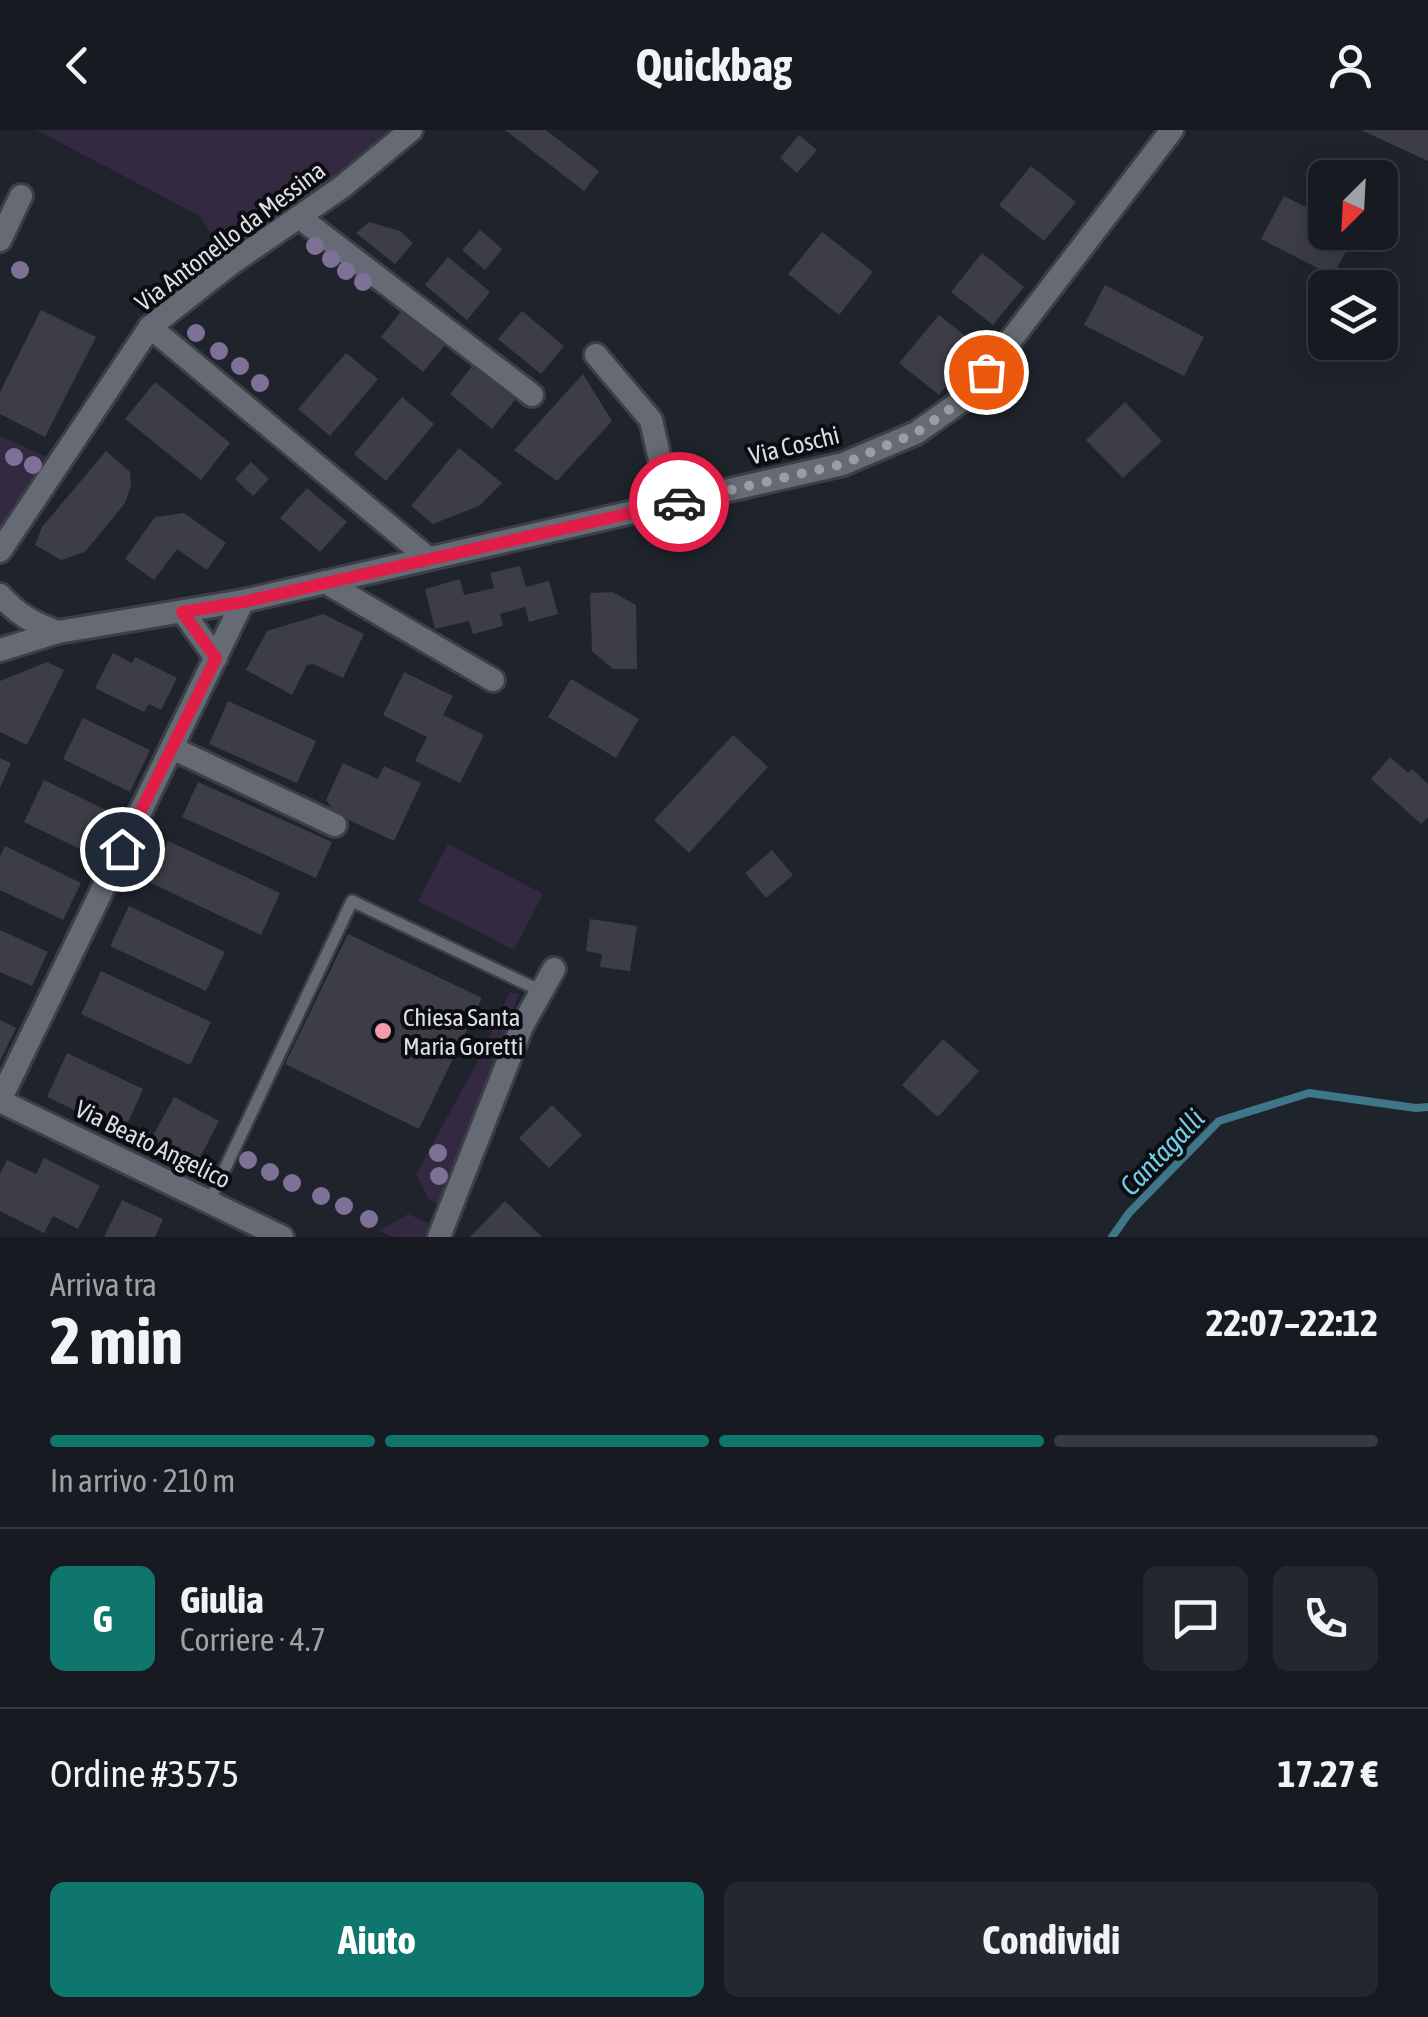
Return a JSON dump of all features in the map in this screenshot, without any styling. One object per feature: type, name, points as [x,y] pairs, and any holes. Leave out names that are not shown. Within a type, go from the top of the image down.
[{"type":"street","name":"Via Antonello da Messina","points":[[0,551],[150,327],[229,265],[342,187],[411,130]]},
{"type":"street","name":"Via Coschi","points":[[0,639],[243,602],[843,464],[916,433],[967,397],[1172,130]]},
{"type":"street","points":[[0,240],[22,196]]},
{"type":"street","points":[[300,217],[532,395]]},
{"type":"street","points":[[150,327],[428,558]]},
{"type":"street","points":[[596,355],[651,420],[670,504]]},
{"type":"street","points":[[326,582],[494,680]]},
{"type":"street","points":[[0,595],[22,617],[51,634]]},
{"type":"street","points":[[0,1101],[243,602]]},
{"type":"street","points":[[182,612],[216,658]]},
{"type":"street","name":"Via Coschi","points":[[0,650],[51,634]]},
{"type":"street","points":[[172,748],[335,826]]},
{"type":"street","points":[[439,1237],[522,1026],[554,968]]},
{"type":"street","name":"Via Beato Angelico","points":[[0,1101],[282,1237]]},
{"type":"lane","points":[[209,1202],[352,901],[541,991]]},
{"type":"shaded area","points":[[36,130],[411,130],[229,265],[200,216]]},
{"type":"shaded area","points":[[0,436],[59,462],[0,551]]},
{"type":"shaded area","points":[[448,844],[543,894],[514,950],[418,901]]},
{"type":"shaded area","points":[[510,992],[519,994],[440,1205],[429,1200],[416,1174],[477,1063]]},
{"type":"shaded area","points":[[408,1214],[431,1224],[425,1237],[393,1237],[379,1231]]},
{"type":"building","points":[[505,130],[546,130],[599,171],[584,191]]},
{"type":"building","points":[[1361,130],[1428,130],[1428,161]]},
{"type":"building","points":[[799,135],[817,150],[797,173],[780,158]]},
{"type":"building","points":[[1031,166],[1076,202],[1044,241],[999,205]]},
{"type":"building","points":[[1284,196],[1308,208],[1308,250],[1347,250],[1336,270],[1321,270],[1261,239]]},
{"type":"building","points":[[369,222],[400,231],[413,243],[395,264],[356,233]]},
{"type":"building","points":[[480,230],[502,249],[485,270],[462,250]]},
{"type":"building","points":[[822,232],[873,272],[839,315],[788,274]]},
{"type":"building","points":[[982,253],[1024,287],[993,325],[951,292]]},
{"type":"building","points":[[448,257],[490,292],[467,320],[425,285]]},
{"type":"building","points":[[1105,285],[1204,337],[1184,376],[1084,325]]},
{"type":"building","points":[[403,309],[446,344],[423,372],[381,337]]},
{"type":"building","points":[[41,310],[96,337],[45,437],[0,414],[0,392]]},
{"type":"building","points":[[522,311],[564,346],[541,374],[498,339]]},
{"type":"building","points":[[939,315],[978,346],[939,395],[899,363]]},
{"type":"building","points":[[346,353],[378,379],[330,436],[298,409]]},
{"type":"building","points":[[473,365],[515,400],[492,429],[450,394]]},
{"type":"building","points":[[583,374],[612,421],[557,481],[514,450]]},
{"type":"building","points":[[155,382],[230,443],[201,480],[125,419]]},
{"type":"building","points":[[402,397],[434,424],[386,481],[354,454]]},
{"type":"building","points":[[1125,402],[1162,441],[1123,478],[1086,440]]},
{"type":"building","points":[[459,448],[502,483],[479,506],[433,524],[411,506]]},
{"type":"building","points":[[106,451],[130,472],[131,486],[125,503],[85,552],[61,560],[35,545],[42,527]]},
{"type":"building","points":[[251,462],[269,479],[253,496],[235,479]]},
{"type":"building","points":[[307,488],[347,522],[320,552],[280,518]]},
{"type":"building","points":[[184,513],[226,543],[207,570],[177,549],[154,580],[125,559],[155,517]]},
{"type":"building","points":[[520,566],[526,587],[549,581],[558,614],[529,622],[525,607],[500,614],[503,626],[473,634],[469,621],[435,629],[425,589],[460,579],[464,595],[494,588],[490,573]]},
{"type":"building","points":[[612,592],[636,605],[637,669],[613,669],[592,651],[590,593]]},
{"type":"building","points":[[323,614],[364,634],[343,678],[307,665],[292,695],[246,670],[267,631]]},
{"type":"building","points":[[113,653],[132,663],[135,657],[177,678],[161,710],[149,704],[144,712],[95,688]]},
{"type":"building","points":[[47,662],[64,670],[27,745],[0,732],[0,681]]},
{"type":"building","points":[[404,672],[453,696],[443,715],[484,735],[460,783],[415,761],[427,737],[383,715]]},
{"type":"building","points":[[571,679],[639,719],[616,758],[548,717]]},
{"type":"building","points":[[228,701],[316,741],[297,783],[209,744]]},
{"type":"building","points":[[83,718],[150,750],[130,792],[63,759]]},
{"type":"building","points":[[733,735],[768,767],[689,853],[654,820]]},
{"type":"building","points":[[1390,757],[1428,784],[1428,817],[1421,824],[1371,779]]},
{"type":"building","points":[[0,758],[11,763],[0,788]]},
{"type":"building","points":[[343,763],[378,779],[384,766],[421,783],[394,841],[336,814],[326,800]]},
{"type":"building","points":[[44,780],[106,810],[86,852],[24,822]]},
{"type":"building","points":[[198,782],[332,842],[316,878],[182,817]]},
{"type":"building","points":[[168,841],[280,893],[261,935],[149,882]]},
{"type":"building","points":[[5,846],[81,883],[63,920],[0,890],[0,856]]},
{"type":"building","points":[[772,850],[793,875],[766,898],[745,873]]},
{"type":"building","points":[[129,906],[225,952],[206,991],[110,946]]},
{"type":"building","points":[[590,919],[637,926],[630,971],[600,967],[602,954],[586,951]]},
{"type":"building","points":[[0,930],[48,952],[32,986],[0,972]]},
{"type":"building","name":"Chiesa Santa Maria Goretti","points":[[348,934],[482,998],[419,1129],[285,1064]]},
{"type":"building","points":[[101,971],[211,1022],[190,1065],[81,1014]]},
{"type":"building","points":[[0,1020],[16,1028],[0,1061]]},
{"type":"building","points":[[943,1039],[979,1071],[938,1117],[902,1085]]},
{"type":"building","points":[[67,1053],[143,1089],[123,1133],[47,1097]]},
{"type":"building","points":[[174,1097],[219,1121],[196,1165],[150,1141]]},
{"type":"building","points":[[552,1105],[582,1135],[549,1168],[519,1138]]},
{"type":"building","points":[[44,1158],[100,1186],[78,1229],[53,1216],[44,1233],[0,1211],[0,1174],[7,1160],[36,1174]]},
{"type":"building","points":[[122,1200],[163,1219],[155,1237],[104,1237]]},
{"type":"building","points":[[505,1201],[542,1237],[470,1237]]},
{"type":"waterway","name":"Cantagalli","points":[[1112,1237],[1129,1213],[1219,1121],[1309,1093],[1428,1107]]},
{"type":"way so far","points":[[679,502],[843,464],[916,433],[967,397],[986,372]]},
{"type":"place","name":"Chiesa Santa Maria Goretti","points":[[383,1031]]},
{"type":"route","points":[[122,849],[216,658],[182,612],[243,602],[679,502]]}]
